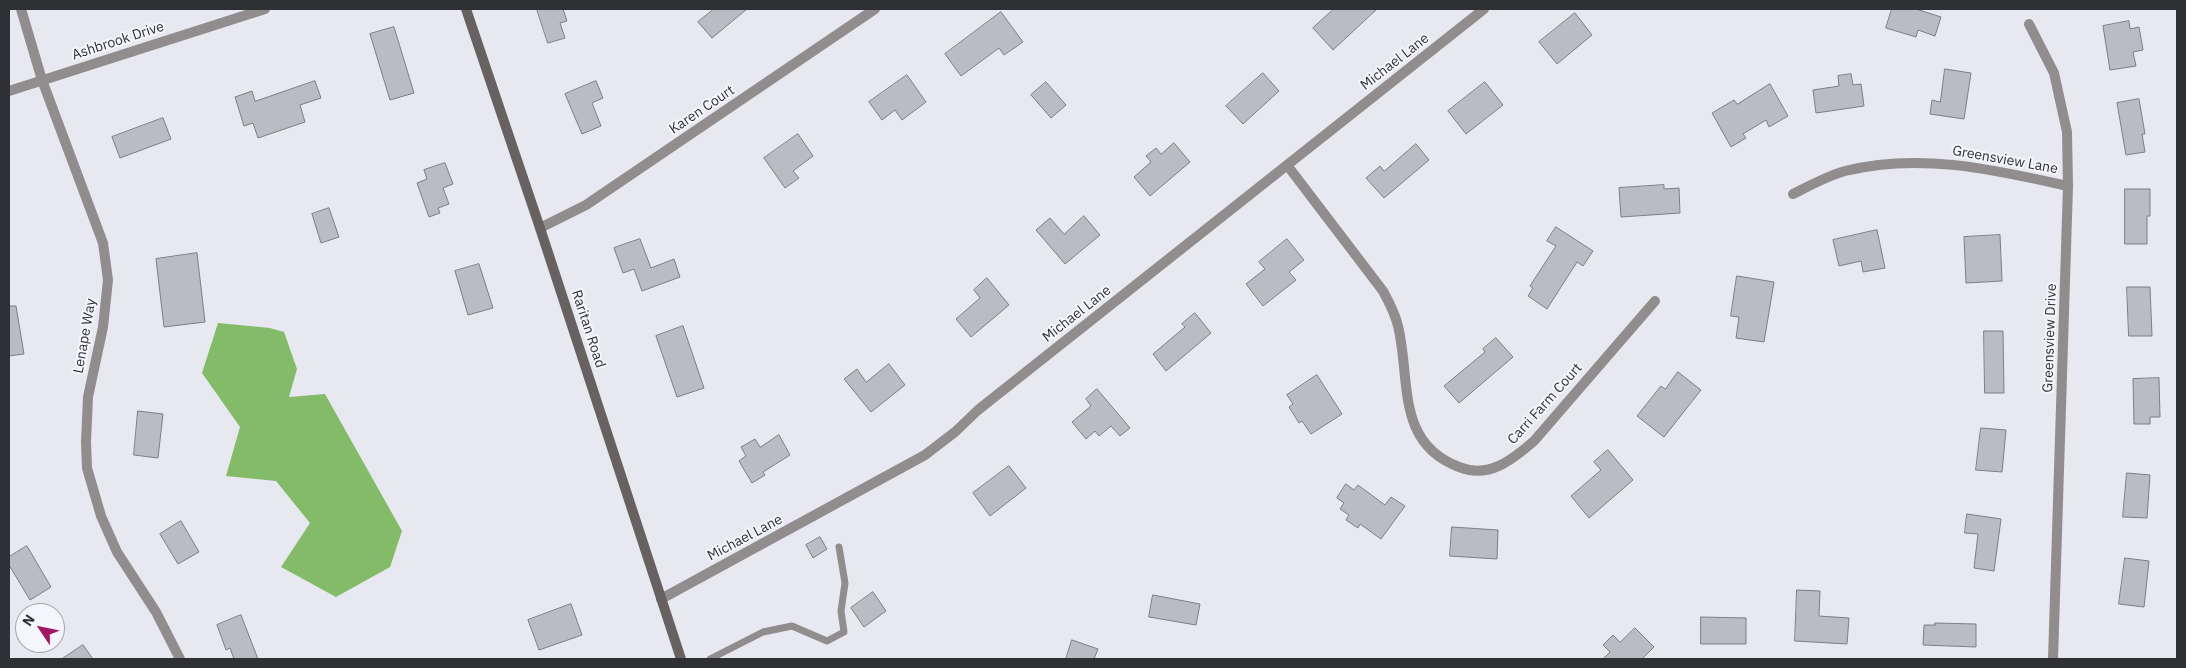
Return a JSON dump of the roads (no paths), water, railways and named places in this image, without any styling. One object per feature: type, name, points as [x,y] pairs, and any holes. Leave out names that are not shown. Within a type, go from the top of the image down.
[{"type":"street","name":"Lenape Way","points":[[21,9],[42,80],[103,243],[108,280],[102,327],[88,397],[86,468],[101,516],[117,552],[156,612],[180,659]]},
{"type":"street","name":"Ashbrook Drive","points":[[9,91],[265,9]]},
{"type":"street","name":"Raritan Road","points":[[466,9],[681,659]]},
{"type":"street","name":"Karen Court","points":[[540,228],[586,205],[875,9]]},
{"type":"street","name":"Michael Lane","points":[[661,599],[925,455],[955,432],[978,410],[1484,9]]},
{"type":"street","name":"Greensview Drive","points":[[2029,24],[2054,73],[2067,132],[2068,186],[2053,659]]},
{"type":"street","name":"Greensview Lane","points":[[1793,194],[1843,171],[1882,164],[1940,163],[1983,167],[2068,186]]},
{"type":"street","name":"Carri Farm Court","points":[[1287,165],[1383,291],[1392,307],[1401,341],[1406,396],[1411,416],[1419,434],[1439,458],[1469,471],[1484,471],[1499,467],[1516,457],[1534,441],[1655,301]]},
{"type":"lane","points":[[710,659],[763,632],[792,626],[827,640],[844,632],[841,611],[845,583],[839,547]]}]
